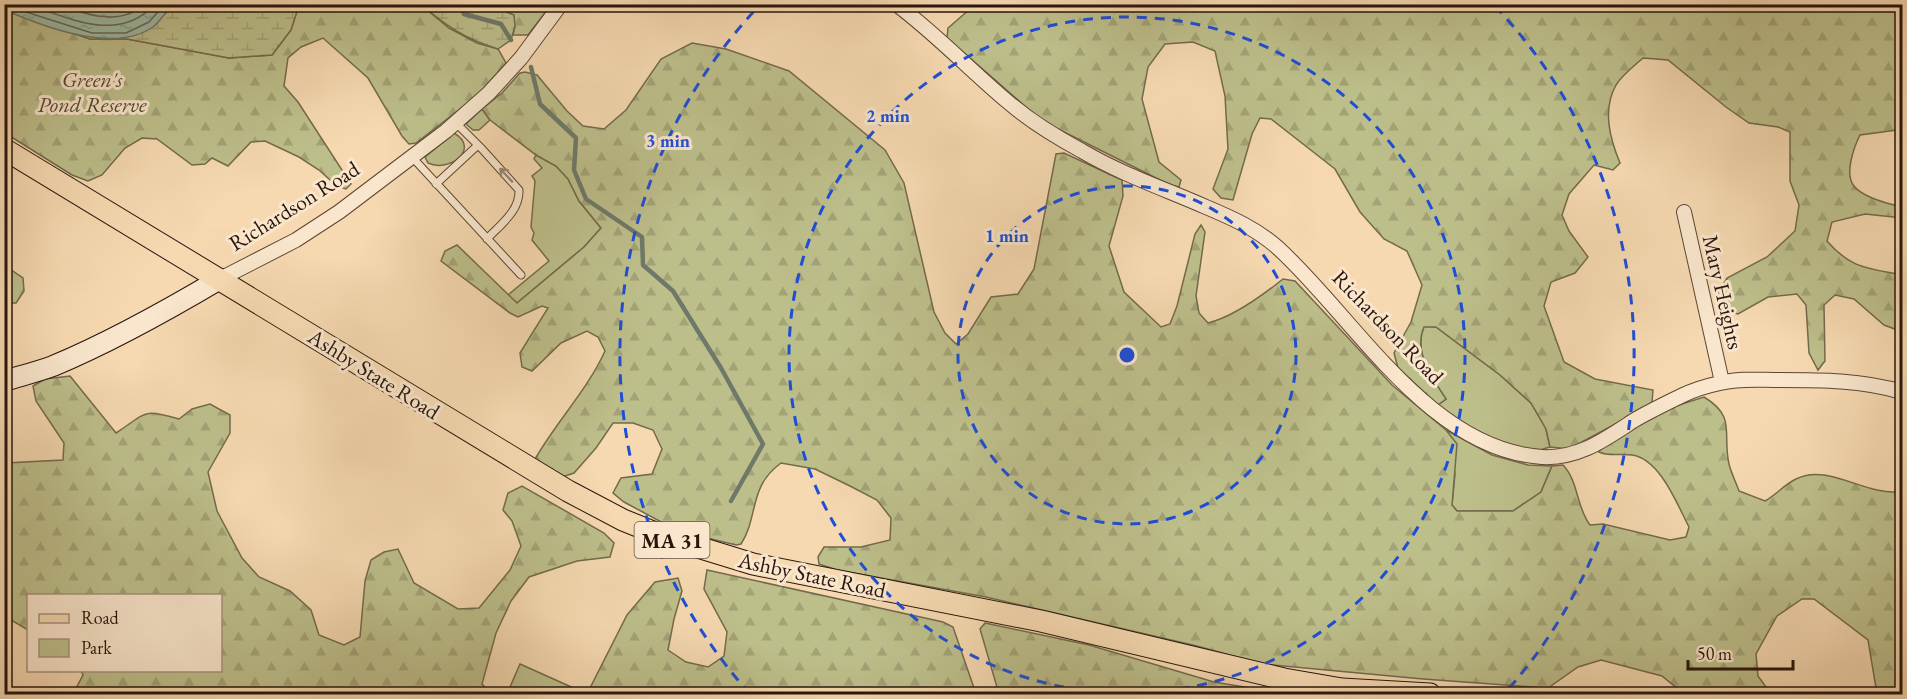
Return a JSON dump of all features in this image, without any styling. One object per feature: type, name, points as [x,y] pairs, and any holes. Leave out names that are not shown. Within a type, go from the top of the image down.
[{"type":"main road","name":"Ashby State Road","points":[[4,148],[568,491],[623,520],[692,547],[787,572],[1024,617],[1284,679],[1342,688],[1430,694]]},
{"type":"street","name":"Richardson Road","points":[[4,381],[52,366],[113,339],[220,279],[296,240],[339,212],[455,123],[489,93],[521,58],[561,4]]},
{"type":"street","name":"Richardson Road","points":[[896,4],[1014,107],[1064,141],[1100,161],[1224,215],[1264,236],[1287,257],[1394,373],[1453,424],[1483,442],[1509,451],[1540,457],[1577,453],[1678,398],[1722,382],[1838,381],[1871,384],[1902,392]]},
{"type":"street","name":"Mary Heights","points":[[1684,212],[1722,382]]},
{"type":"lane","points":[[455,123],[519,190],[519,198],[514,210],[487,239]]},
{"type":"lane","points":[[436,184],[478,146]]},
{"type":"lane","points":[[412,157],[521,275]]},
{"type":"green space","points":[[5,4],[299,5],[291,30],[272,55],[229,58],[127,39],[90,39],[5,10]]},
{"type":"green space","points":[[1003,4],[1902,5],[1902,133],[1897,130],[1860,135],[1853,153],[1850,175],[1854,186],[1863,194],[1902,207],[1902,218],[1865,214],[1832,222],[1827,241],[1852,262],[1870,269],[1902,275],[1902,327],[1900,331],[1884,325],[1854,299],[1835,295],[1824,305],[1825,361],[1818,370],[1809,353],[1806,305],[1797,294],[1768,297],[1738,314],[1721,310],[1716,296],[1727,278],[1767,257],[1795,231],[1799,205],[1790,181],[1790,132],[1778,127],[1749,123],[1668,60],[1643,58],[1616,85],[1609,104],[1609,124],[1620,163],[1613,170],[1594,165],[1569,194],[1562,215],[1569,231],[1588,257],[1575,273],[1551,282],[1544,306],[1564,362],[1595,379],[1653,390],[1652,402],[1569,449],[1550,447],[1546,429],[1531,403],[1500,375],[1436,327],[1424,327],[1421,336],[1422,355],[1446,399],[1438,405],[1398,368],[1394,353],[1411,322],[1422,285],[1407,251],[1384,239],[1360,212],[1335,169],[1271,119],[1260,118],[1252,134],[1233,200],[1221,198],[1213,189],[1228,149],[1225,96],[1215,51],[1193,42],[1165,44],[1148,67],[1142,99],[1159,162],[1181,180],[1179,187],[1170,185],[1042,121],[947,38],[948,28],[970,9]]},
{"type":"green space","name":"Green's Pond Reserve","points":[[299,5],[421,5],[449,28],[477,43],[498,49],[506,63],[478,95],[416,143],[409,144],[368,78],[323,38],[301,47],[288,58],[284,86],[298,102],[351,184],[346,189],[337,186],[299,157],[265,141],[251,142],[228,166],[212,158],[205,164],[192,165],[157,139],[142,138],[125,148],[102,175],[88,181],[72,175],[5,133],[4,10],[90,39],[127,39],[229,58],[272,55],[291,30]]},
{"type":"green space","points":[[421,5],[495,5],[496,8],[514,15],[515,26],[511,40],[498,49],[475,41],[440,20]]},
{"type":"green space","points":[[495,5],[551,5],[528,35],[513,35],[515,26]]},
{"type":"green space","points":[[692,43],[726,49],[789,71],[885,150],[904,183],[934,312],[945,333],[956,344],[968,334],[991,297],[1018,294],[1034,269],[1056,154],[1064,153],[1122,180],[1123,196],[1109,246],[1124,292],[1161,327],[1170,324],[1177,306],[1195,234],[1201,225],[1205,232],[1196,296],[1199,313],[1208,323],[1237,311],[1283,279],[1295,281],[1392,385],[1446,430],[1457,444],[1452,505],[1457,511],[1513,511],[1541,492],[1552,466],[1563,465],[1572,479],[1585,518],[1590,525],[1603,524],[1670,540],[1686,537],[1689,527],[1673,495],[1651,465],[1642,458],[1632,455],[1599,452],[1663,410],[1704,397],[1714,404],[1725,419],[1729,464],[1739,491],[1765,501],[1796,479],[1808,475],[1821,475],[1876,490],[1902,491],[1902,694],[1877,694],[1868,640],[1814,599],[1802,599],[1777,616],[1756,654],[1758,676],[1771,694],[1684,694],[1662,676],[1601,660],[1578,667],[1548,688],[1261,664],[1197,646],[986,597],[837,570],[819,564],[818,557],[824,547],[861,547],[890,540],[891,518],[877,500],[815,469],[781,463],[771,472],[759,492],[747,533],[741,544],[736,545],[678,531],[624,502],[613,493],[621,478],[652,474],[662,449],[653,430],[633,423],[613,423],[596,448],[574,473],[556,479],[534,461],[598,366],[605,351],[598,337],[587,331],[561,343],[532,371],[522,367],[520,353],[548,308],[542,306],[518,317],[441,261],[445,251],[457,245],[517,303],[584,247],[601,228],[579,201],[568,179],[556,166],[536,155],[490,120],[482,109],[502,93],[520,73],[525,72],[537,75],[567,111],[583,126],[604,129],[626,110],[661,59]]},
{"type":"green space","points":[[482,109],[490,120],[479,130],[473,130],[466,124]]},
{"type":"green space","points":[[454,133],[461,139],[464,146],[459,158],[445,165],[428,163],[425,157]]},
{"type":"green space","points":[[536,155],[556,166],[568,179],[579,201],[601,228],[584,247],[517,303],[508,295],[549,261],[532,240],[535,181],[532,176],[542,168],[534,159]]},
{"type":"green space","points":[[4,265],[23,278],[24,291],[16,303],[5,303]]},
{"type":"green space","points":[[1424,326],[1436,327],[1500,375],[1531,403],[1546,429],[1550,447],[1537,451],[1498,443],[1469,430],[1438,405],[1446,399],[1430,374],[1422,355],[1421,336]]},
{"type":"green space","points":[[70,376],[116,433],[145,414],[151,413],[179,419],[192,409],[210,404],[230,415],[230,433],[208,472],[217,511],[242,558],[259,577],[290,591],[311,610],[319,635],[344,645],[360,637],[365,581],[371,560],[384,552],[398,549],[414,583],[458,609],[479,608],[510,570],[521,546],[512,521],[503,510],[508,493],[522,486],[604,533],[614,543],[610,557],[577,561],[529,577],[511,601],[496,633],[482,684],[495,694],[110,694],[99,687],[93,694],[73,694],[83,675],[82,672],[222,672],[222,594],[27,594],[27,629],[11,620],[5,612],[5,463],[63,460],[64,443],[36,401],[33,386],[45,379]]},
{"type":"green space","points":[[1446,430],[1492,455],[1528,465],[1552,466],[1541,492],[1513,511],[1457,511],[1452,505],[1455,474]]},
{"type":"green space","points":[[707,570],[943,622],[953,627],[974,688],[973,694],[587,694],[627,615],[655,582],[678,578],[682,591],[668,650],[686,662],[708,667],[724,656],[727,632],[704,589]]},
{"type":"green space","points":[[985,623],[1089,645],[1214,682],[1287,694],[999,694],[980,629]]},
{"type":"green space","points":[[520,664],[587,694],[507,694]]},
{"type":"water","points":[[5,4],[176,5],[169,9],[153,27],[137,35],[99,38],[39,24],[5,10]]},
{"type":"waterway","points":[[461,4],[464,14],[501,24],[511,40]]},
{"type":"waterway","points":[[531,67],[540,104],[576,138],[574,170],[586,199],[642,237],[643,265],[673,291],[721,368],[763,444],[731,501]]}]
